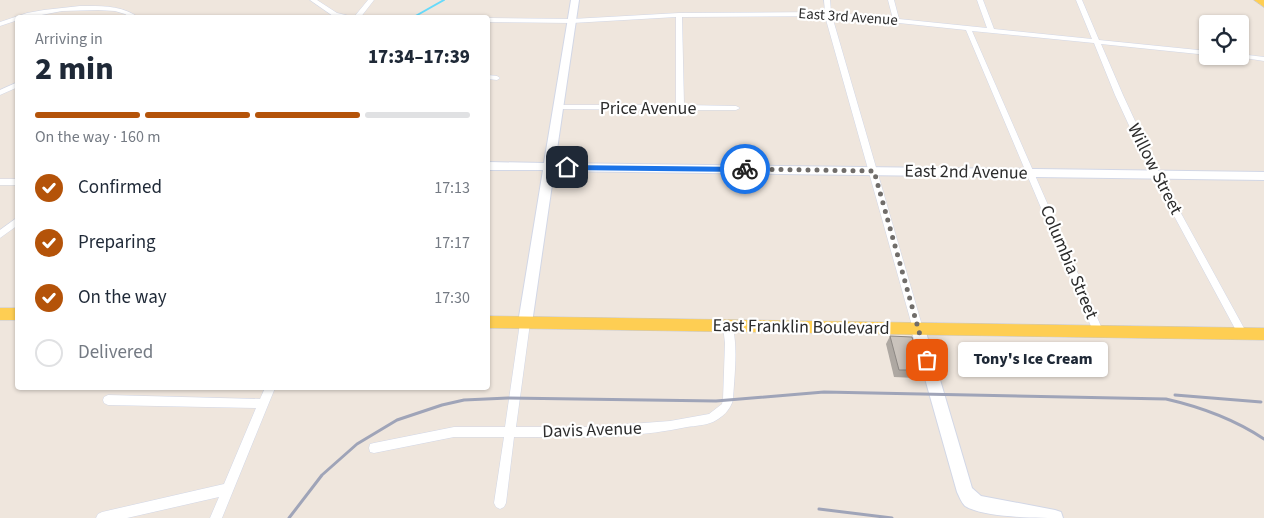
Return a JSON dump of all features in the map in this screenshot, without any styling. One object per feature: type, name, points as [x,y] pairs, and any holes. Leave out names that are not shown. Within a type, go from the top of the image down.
[{"type":"main road","points":[[1259,0],[1264,4]]},
{"type":"main road","points":[[0,314],[15,314]]},
{"type":"main road","name":"East Franklin Boulevard","points":[[490,322],[1264,334]]},
{"type":"street","points":[[313,0],[334,15]]},
{"type":"street","points":[[357,15],[371,0]]},
{"type":"street","points":[[500,503],[525,323],[560,107],[575,0]]},
{"type":"street","points":[[827,0],[828,14],[964,488],[971,500],[983,505],[1055,518]]},
{"type":"street","points":[[891,0],[896,20]]},
{"type":"street","points":[[980,0],[991,30]]},
{"type":"street","name":"Willow Street","points":[[1079,0],[1156,174],[1242,333]]},
{"type":"street","points":[[27,15],[59,5],[97,1],[120,5],[130,10],[134,15]]},
{"type":"street","name":"East 3rd Avenue","points":[[490,20],[572,21],[679,15],[828,14],[1199,52]]},
{"type":"street","points":[[679,15],[680,109]]},
{"type":"street","points":[[0,24],[15,19]]},
{"type":"street","name":"Columbia Street","points":[[968,28],[1098,331]]},
{"type":"street","points":[[1249,57],[1264,59]]},
{"type":"street","points":[[490,78],[497,78]]},
{"type":"street","points":[[0,86],[15,79]]},
{"type":"street","points":[[0,93],[15,86]]},
{"type":"street","name":"Price Avenue","points":[[560,107],[736,108]]},
{"type":"street","name":"East 2nd Avenue","points":[[490,166],[1264,176]]},
{"type":"street","points":[[0,182],[15,182]]},
{"type":"street","points":[[0,235],[15,222]]},
{"type":"street","name":"Davis Avenue","points":[[374,448],[454,432],[591,432],[670,426],[712,418],[726,407],[728,400],[730,342],[728,326]]},
{"type":"street","points":[[216,518],[269,390]]},
{"type":"street","points":[[108,400],[263,404]]},
{"type":"street","points":[[102,518],[228,489]]},
{"type":"building","points":[[890,336],[912,337],[921,370],[899,370]]},
{"type":"waterway","points":[[417,15],[444,0]]},
{"type":"railway","points":[[289,518],[322,475],[357,444],[397,420],[442,405],[464,400],[508,398],[716,401],[824,392],[1166,399],[1217,414],[1241,425],[1264,439]]},
{"type":"railway","points":[[1175,395],[1261,402]]},
{"type":"railway","points":[[819,509],[892,518]]},
{"type":"way so far","points":[[745,169],[874,171],[927,360]]},
{"type":"place","name":"Tony's Ice Cream","points":[[927,360]]},
{"type":"route","points":[[567,167],[745,169]]}]
